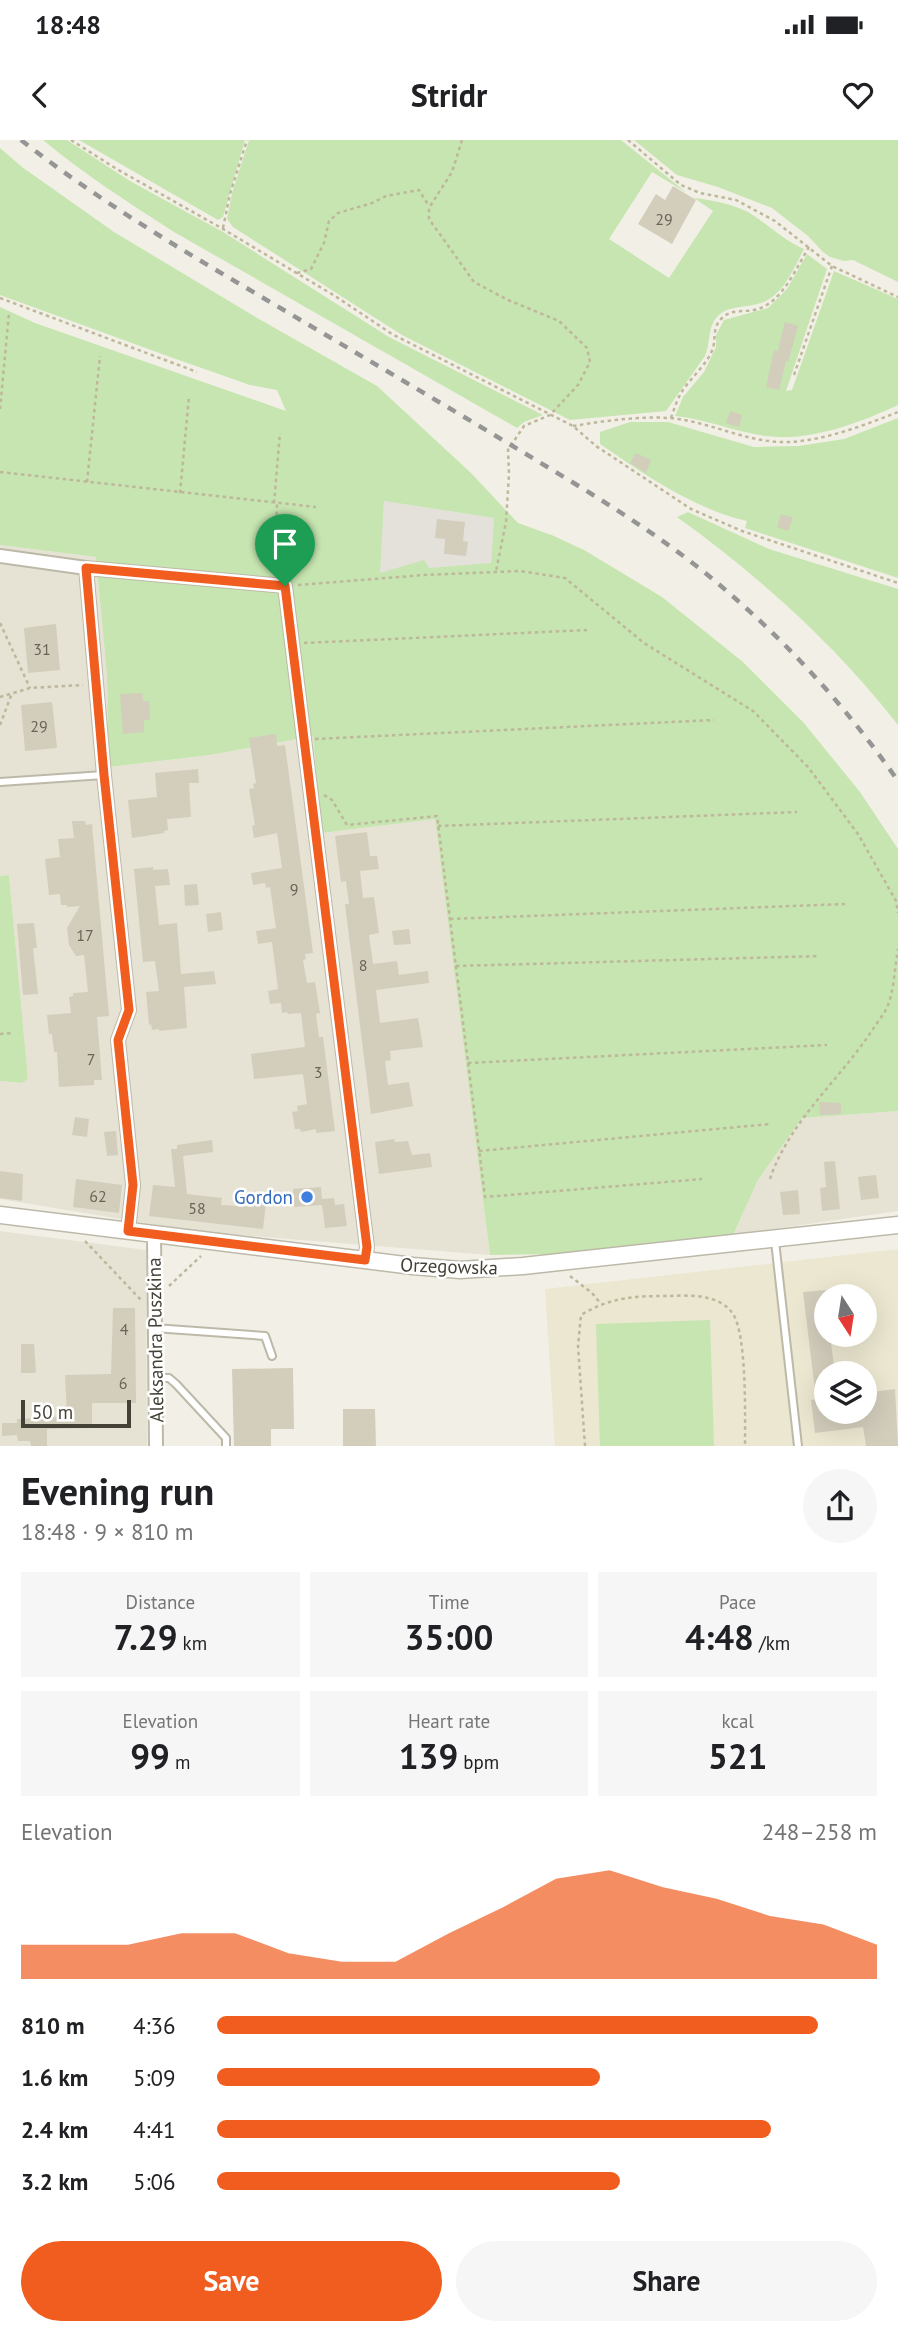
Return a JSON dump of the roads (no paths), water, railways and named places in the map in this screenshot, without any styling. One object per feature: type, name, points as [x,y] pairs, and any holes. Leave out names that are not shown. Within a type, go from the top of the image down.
[{"type":"street","points":[[0,556],[86,568],[279,586],[310,793],[366,1233],[365,1260]]},
{"type":"street","points":[[86,568],[104,775],[129,1010],[118,1040],[133,1185],[128,1231]]},
{"type":"street","name":"Orzegowska","points":[[0,1215],[460,1270],[492,1269],[898,1225]]},
{"type":"street","name":"Aleksandra Puszkina","points":[[154,1234],[156,1446]]},
{"type":"lane","points":[[0,782],[104,775]]},
{"type":"lane","points":[[775,1239],[798,1446]]},
{"type":"lane","points":[[154,1328],[265,1336],[272,1356]]},
{"type":"lane","points":[[156,1378],[169,1378],[176,1384],[226,1438],[226,1446]]},
{"type":"railway","points":[[21,140],[106,202],[561,475],[681,554],[758,619],[808,669],[855,723],[898,781]]},
{"type":"place","name":"Gordon","points":[[307,1197]]}]
